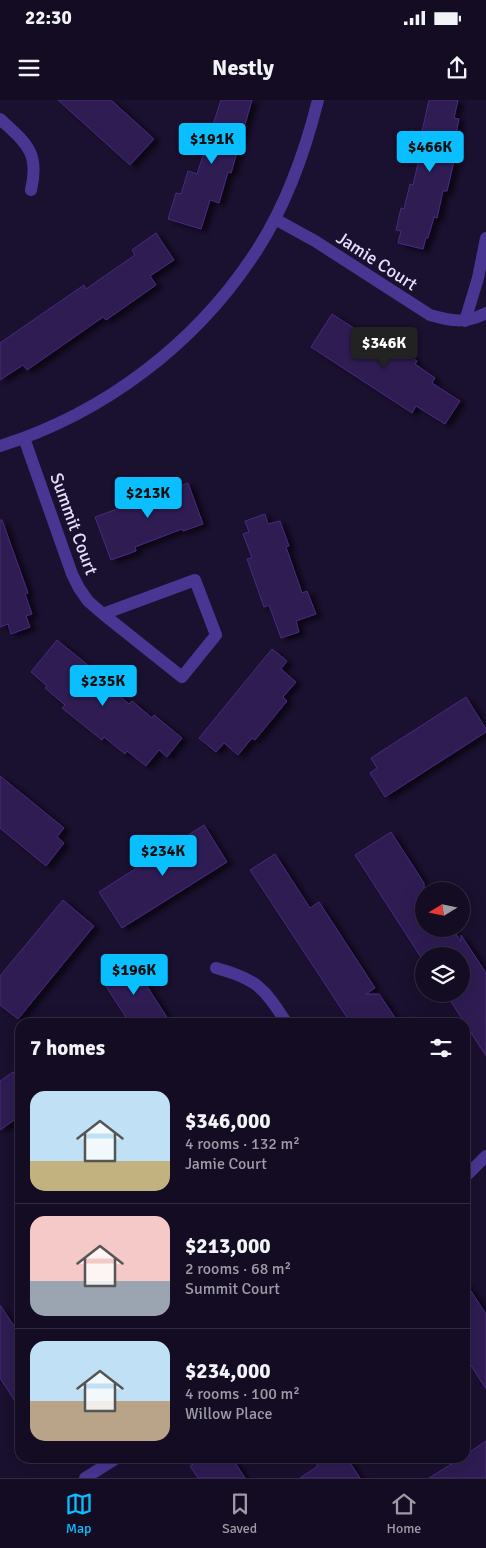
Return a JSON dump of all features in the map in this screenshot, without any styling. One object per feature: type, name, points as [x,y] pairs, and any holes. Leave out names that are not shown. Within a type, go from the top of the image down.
[{"type":"street","points":[[0,446],[24,438],[76,415],[115,393],[170,350],[200,322],[226,293],[258,249],[274,219],[297,166],[318,100]]},
{"type":"street","points":[[0,119],[23,141],[31,152],[34,169],[31,190]]},
{"type":"street","name":"Jamie Court","points":[[274,219],[315,241],[430,315],[448,320],[465,321],[486,313]]},
{"type":"street","points":[[465,321],[478,278],[486,238]]},
{"type":"street","name":"Summit Court","points":[[24,438],[72,574],[83,594],[102,614],[182,677],[216,636],[195,580],[102,614]]},
{"type":"street","points":[[216,968],[235,973],[250,980],[264,990],[283,1018]]},
{"type":"street","points":[[470,1172],[486,1156]]},
{"type":"street","points":[[85,1478],[102,1474],[112,1463]]},
{"type":"building","points":[[58,100],[111,100],[154,139],[130,165]]},
{"type":"building","points":[[221,100],[252,100],[231,173],[228,172],[219,203],[210,200],[201,229],[168,219],[176,193],[181,194],[188,171],[197,174]]},
{"type":"building","points":[[429,100],[458,100],[454,118],[459,119],[454,143],[458,144],[447,191],[443,191],[437,218],[434,217],[423,249],[398,243],[401,231],[396,230],[401,208],[404,209],[410,184],[413,185],[424,137],[421,136]]},
{"type":"building","points":[[156,233],[174,260],[150,276],[156,285],[106,320],[103,317],[27,370],[23,365],[0,380],[0,343],[84,285],[86,289],[135,255],[132,250]]},
{"type":"building","points":[[332,314],[369,338],[373,332],[417,361],[415,364],[435,378],[432,383],[460,401],[445,424],[416,406],[412,413],[311,347]]},
{"type":"building","points":[[188,483],[203,524],[183,531],[182,529],[135,547],[136,551],[111,560],[95,517],[120,508],[118,504],[167,486],[169,490]]},
{"type":"building","points":[[265,514],[268,524],[280,521],[289,546],[286,547],[302,593],[307,591],[316,614],[296,621],[299,632],[281,638],[269,605],[264,607],[247,559],[252,558],[243,534],[249,532],[245,521]]},
{"type":"building","points":[[0,520],[2,520],[28,593],[25,594],[32,614],[26,616],[30,627],[11,634],[8,624],[0,627]]},
{"type":"building","points":[[57,640],[94,670],[92,673],[129,704],[132,701],[152,718],[154,715],[182,738],[167,757],[159,750],[146,766],[127,751],[125,754],[104,737],[102,740],[62,708],[65,705],[45,688],[47,686],[31,672]]},
{"type":"building","points":[[272,649],[287,661],[281,669],[296,682],[283,697],[287,701],[255,740],[252,738],[238,755],[224,743],[216,752],[199,738]]},
{"type":"building","points":[[466,697],[486,732],[385,797],[370,773],[377,768],[371,758]]},
{"type":"building","points":[[0,776],[64,828],[57,837],[64,843],[46,866],[0,828]]},
{"type":"building","points":[[204,825],[227,862],[122,928],[99,892]]},
{"type":"building","points":[[391,832],[423,882],[415,882],[415,938],[459,938],[461,942],[461,938],[463,938],[469,947],[415,948],[355,855]]},
{"type":"building","points":[[275,854],[310,908],[319,902],[375,988],[366,994],[379,994],[395,1018],[347,1018],[250,870]]},
{"type":"building","points":[[63,900],[94,926],[19,1018],[0,1005],[0,976]]},
{"type":"building","points":[[470,949],[486,973],[486,1056],[470,1031],[470,1018],[461,1018],[451,1002],[470,1002]]},
{"type":"building","points":[[131,961],[167,1018],[126,1018],[102,980]]},
{"type":"building","points":[[13,1072],[15,1075],[15,1120],[0,1130],[0,1081]]},
{"type":"building","points":[[470,1290],[486,1314],[486,1389],[470,1364]]},
{"type":"building","points":[[0,1305],[15,1328],[15,1401],[0,1378]]},
{"type":"building","points":[[486,1441],[486,1478],[429,1478],[453,1463],[470,1463],[470,1452]]},
{"type":"building","points":[[195,1463],[235,1463],[245,1478],[198,1478],[190,1466]]},
{"type":"building","points":[[316,1463],[350,1463],[360,1478],[300,1478],[318,1466]]}]
